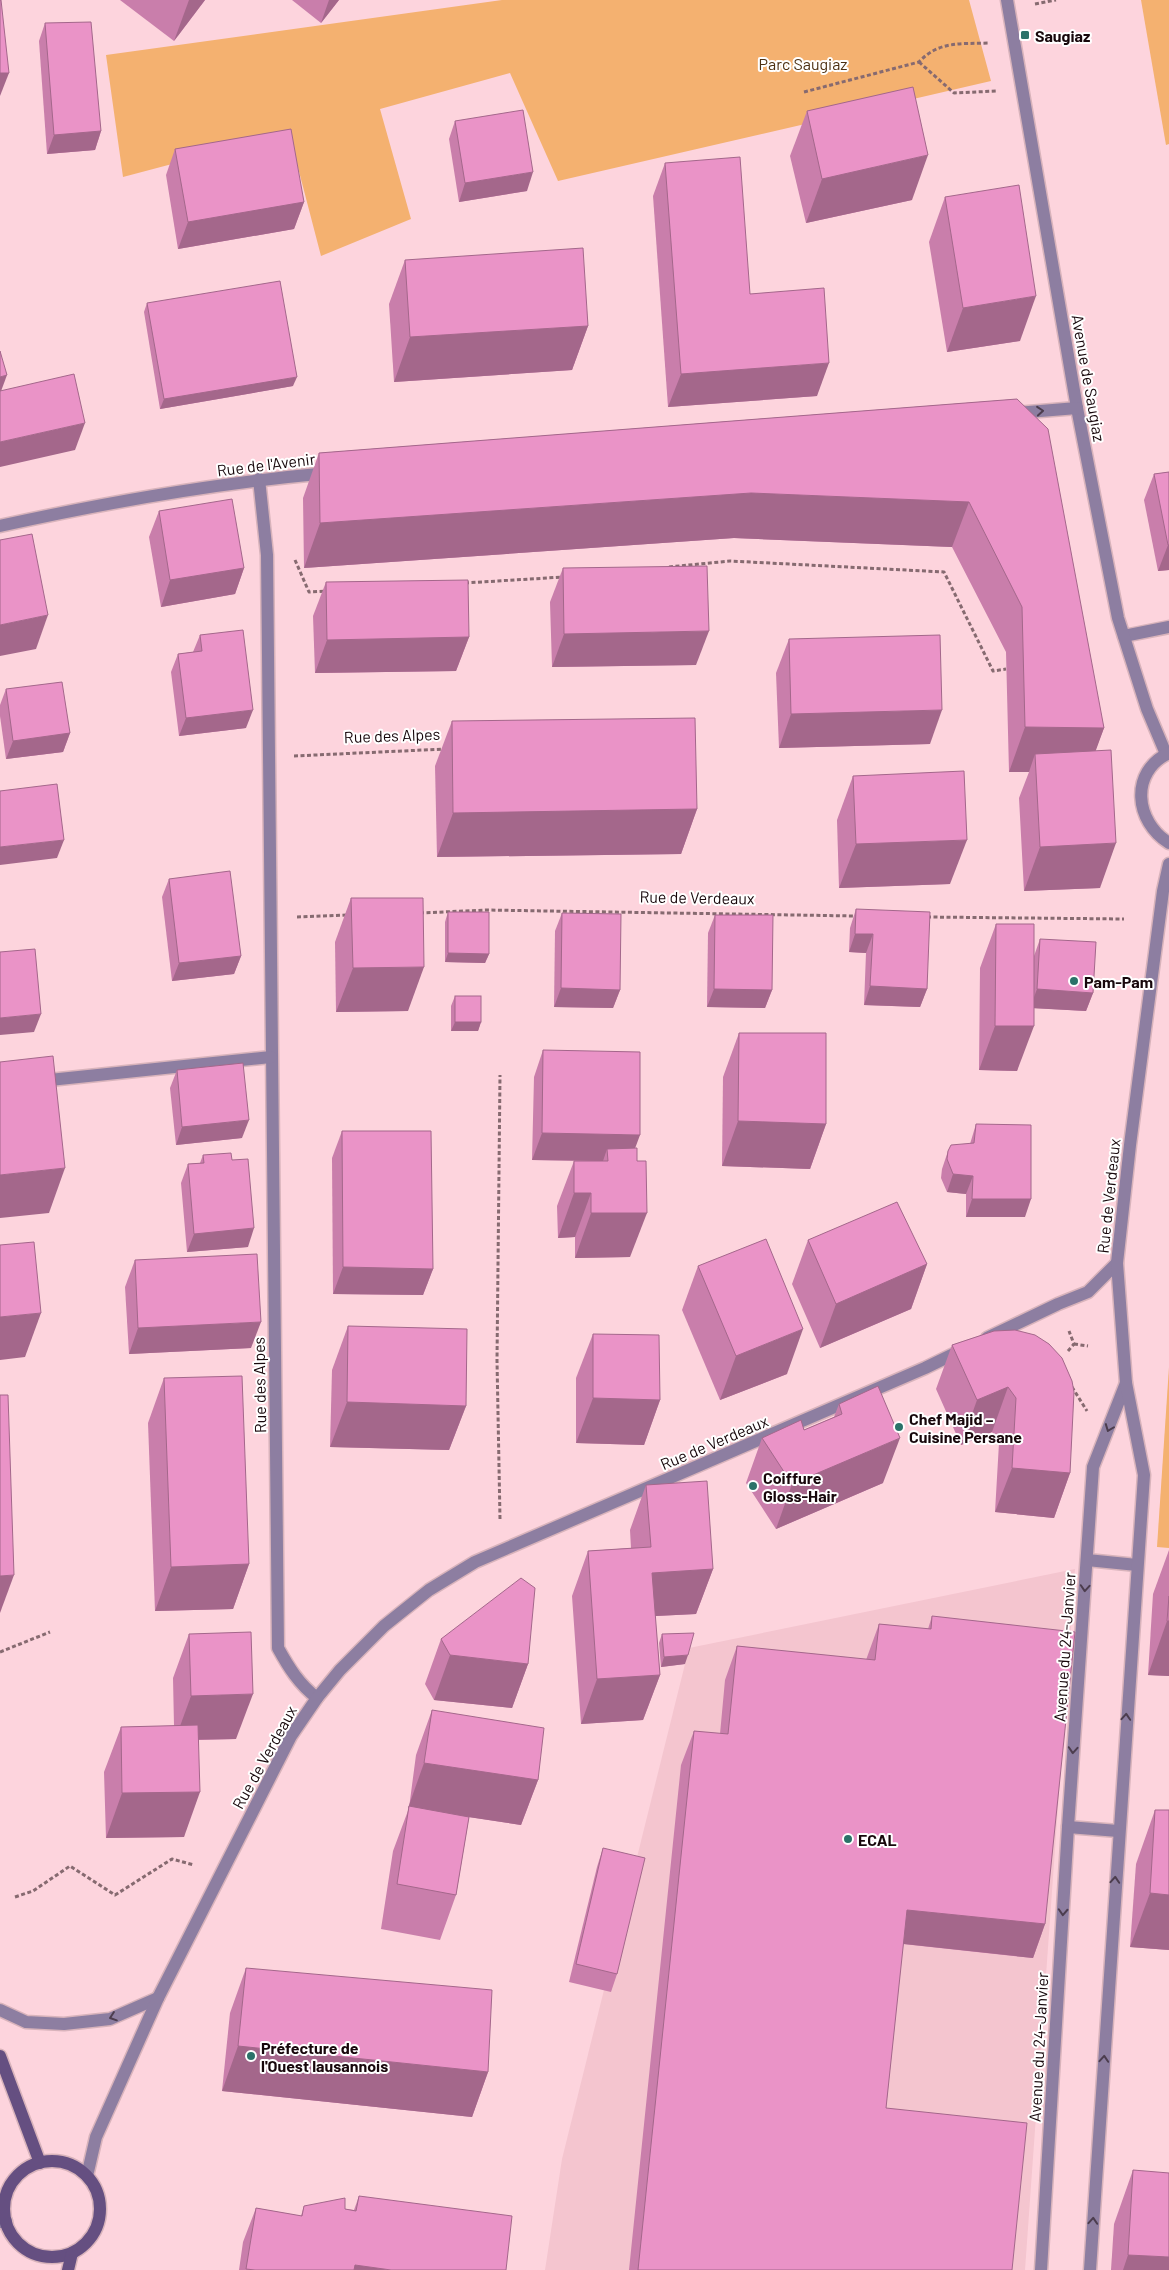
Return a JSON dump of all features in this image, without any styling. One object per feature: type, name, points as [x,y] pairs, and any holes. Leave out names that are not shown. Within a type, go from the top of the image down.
[{"type":"main road","points":[[0,2056],[40,2163]]},
{"type":"main road","points":[[52,2161],[65,2163],[77,2168],[87,2176],[95,2187],[99,2199],[98,2225],[92,2236],[83,2246],[72,2253],[52,2256],[31,2252],[20,2244],[3,2222],[7,2192],[15,2179],[26,2169],[40,2163],[52,2161]]},
{"type":"main road","points":[[68,2270],[72,2253]]},
{"type":"street","name":"Avenue de Saugiaz","points":[[1007,0],[1077,408],[1118,618],[1147,709],[1168,753]]},
{"type":"street","points":[[1002,415],[1077,408]]},
{"type":"street","name":"Rue de l'Avenir","points":[[0,526],[87,507],[259,479],[339,472]]},
{"type":"street","name":"Rue des Alpes","points":[[259,479],[267,555],[278,1648],[289,1670],[317,1698]]},
{"type":"street","points":[[1124,636],[1169,627]]},
{"type":"street","points":[[1168,753],[1154,764],[1145,778],[1140,794],[1142,810],[1148,825],[1159,837],[1169,843]]},
{"type":"street","name":"Rue de Verdeaux","points":[[87,2176],[96,2137],[158,1998],[280,1756],[317,1698],[340,1670],[384,1626],[429,1590],[476,1562],[907,1376],[1058,1304],[1088,1292],[1118,1263],[1130,1145],[1163,891],[1169,864]]},
{"type":"street","points":[[29,1082],[271,1057]]},
{"type":"street","name":"Avenue du 24-Janvier","points":[[1090,2270],[1118,1831],[1144,1475],[1126,1383],[1118,1263]]},
{"type":"street","name":"Avenue du 24-Janvier","points":[[1041,2270],[1068,1827],[1093,1467],[1126,1383]]},
{"type":"street","name":"Avenue du 24-Janvier","points":[[1087,1560],[1137,1565]]},
{"type":"street","points":[[1068,1827],[1118,1831]]},
{"type":"street","points":[[0,2010],[26,2022],[64,2024],[110,2019],[158,1998]]},
{"type":"path","points":[[1035,4],[1056,0]]},
{"type":"path","points":[[804,92],[918,62],[928,51],[948,45],[988,43]]},
{"type":"path","points":[[918,62],[954,93],[996,91]]},
{"type":"path","points":[[267,555],[290,552],[310,592],[329,591]]},
{"type":"path","points":[[662,567],[730,561],[944,572],[993,671],[1006,669]]},
{"type":"path","points":[[456,584],[564,576]]},
{"type":"path","name":"Rue des Alpes","points":[[268,757],[448,749]]},
{"type":"path","name":"Rue de Verdeaux","points":[[418,913],[487,910],[865,916]]},
{"type":"path","points":[[270,918],[358,915]]},
{"type":"path","points":[[925,917],[1124,919]]},
{"type":"path","points":[[500,1074],[497,1360],[500,1519]]},
{"type":"path","points":[[1069,1331],[1074,1344]]},
{"type":"path","points":[[1074,1344],[1088,1346]]},
{"type":"path","points":[[1068,1351],[1074,1344]]},
{"type":"path","points":[[1069,1384],[1076,1391],[1091,1418],[1100,1449]]},
{"type":"path","points":[[0,1652],[50,1632]]},
{"type":"path","points":[[15,1898],[33,1891],[70,1866],[115,1895],[172,1859],[194,1864]]},
{"type":"shaded area","name":"ECAL","points":[[1075,1569],[1025,2270],[545,2270],[562,2159],[689,1648]]},
{"type":"green space","name":"Parc Saugiaz","points":[[502,0],[969,0],[991,81],[558,181],[510,73],[380,109],[411,219],[321,256],[289,133],[123,177],[106,55]]},
{"type":"green space","points":[[1141,0],[1169,0],[1169,144],[1166,145]]},
{"type":"green space","points":[[1169,1367],[1169,1548],[1157,1547]]},
{"type":"building","points":[[1,0],[9,73],[0,73]]},
{"type":"building","points":[[91,22],[101,131],[54,135],[45,23]]},
{"type":"building","points":[[913,87],[928,155],[822,179],[807,111]]},
{"type":"building","points":[[523,110],[533,172],[465,183],[455,121]]},
{"type":"building","points":[[291,129],[304,202],[188,222],[175,149]]},
{"type":"building","points":[[740,157],[750,294],[824,288],[829,363],[681,374],[665,163]]},
{"type":"building","points":[[1019,185],[1036,296],[963,308],[945,197]]},
{"type":"building","points":[[583,248],[588,326],[410,337],[405,260]]},
{"type":"building","points":[[280,281],[297,377],[164,399],[147,303]]},
{"type":"building","points":[[0,351],[7,375],[0,377]]},
{"type":"building","points":[[74,374],[85,423],[0,442],[0,391]]},
{"type":"building","points":[[1017,399],[1048,429],[1104,728],[1025,727],[1022,607],[969,502],[751,493],[320,523],[319,453]]},
{"type":"building","points":[[1169,472],[1169,545],[1168,545],[1154,474]]},
{"type":"building","points":[[232,499],[244,568],[170,580],[159,511]]},
{"type":"building","points":[[32,534],[48,615],[0,625],[0,540]]},
{"type":"building","points":[[707,566],[709,631],[564,634],[563,568]]},
{"type":"building","points":[[468,580],[469,637],[327,640],[326,582]]},
{"type":"building","points":[[243,630],[253,710],[186,718],[178,654],[202,651],[200,635]]},
{"type":"building","points":[[940,635],[942,710],[791,714],[789,639]]},
{"type":"building","points":[[62,682],[70,733],[13,741],[6,689]]},
{"type":"building","points":[[695,718],[697,809],[453,813],[452,721]]},
{"type":"building","points":[[1111,750],[1116,843],[1040,847],[1035,754]]},
{"type":"building","points":[[964,771],[967,840],[856,844],[853,776]]},
{"type":"building","points":[[57,784],[64,840],[0,847],[0,791]]},
{"type":"building","points":[[230,871],[241,956],[179,963],[169,879]]},
{"type":"building","points":[[351,898],[423,898],[424,967],[353,968]]},
{"type":"building","points":[[856,909],[930,912],[927,989],[870,986],[873,934],[855,934]]},
{"type":"building","points":[[448,912],[489,912],[489,954],[448,953]]},
{"type":"building","points":[[562,913],[621,914],[620,990],[561,988]]},
{"type":"building","points":[[715,915],[773,915],[772,990],[714,989]]},
{"type":"building","points":[[996,924],[1034,924],[1034,1026],[995,1026]]},
{"type":"building","points":[[1040,939],[1096,942],[1093,993],[1037,989]]},
{"type":"building","points":[[35,949],[41,1014],[0,1018],[0,952]]},
{"type":"building","points":[[455,996],[481,996],[481,1022],[455,1022]]},
{"type":"building","points":[[739,1033],[826,1033],[826,1124],[738,1121]]},
{"type":"building","points":[[543,1050],[640,1052],[640,1135],[542,1133]]},
{"type":"building","points":[[53,1056],[65,1168],[0,1175],[0,1062]]},
{"type":"building","points":[[243,1063],[249,1120],[182,1127],[177,1070]]},
{"type":"building","points":[[976,1124],[1031,1125],[1031,1199],[972,1199],[973,1176],[953,1174],[947,1159],[948,1151],[951,1145],[974,1143]]},
{"type":"building","points":[[342,1131],[431,1131],[433,1269],[343,1267]]},
{"type":"building","points":[[637,1148],[637,1161],[646,1161],[647,1213],[591,1213],[591,1193],[574,1193],[574,1161],[608,1161],[607,1149]]},
{"type":"building","points":[[231,1153],[232,1160],[248,1159],[254,1228],[194,1234],[188,1164],[204,1163],[203,1155]]},
{"type":"building","points":[[897,1202],[927,1264],[836,1304],[808,1240]]},
{"type":"building","points":[[766,1239],[803,1329],[736,1356],[698,1266]]},
{"type":"building","points":[[34,1242],[41,1313],[0,1317],[0,1245]]},
{"type":"building","points":[[257,1254],[261,1322],[138,1328],[135,1260]]},
{"type":"building","points":[[348,1326],[467,1329],[466,1406],[347,1402]]},
{"type":"building","points":[[1015,1330],[1035,1335],[1049,1344],[1062,1358],[1072,1381],[1074,1392],[1070,1473],[1012,1468],[1016,1398],[1008,1387],[977,1400],[952,1345],[994,1331]]},
{"type":"building","points":[[593,1334],[659,1335],[660,1400],[593,1398]]},
{"type":"building","points":[[242,1376],[249,1564],[171,1567],[164,1378]]},
{"type":"building","points":[[878,1386],[900,1438],[792,1484],[762,1438],[801,1420],[804,1430],[842,1414],[839,1404]]},
{"type":"building","points":[[0,1395],[8,1395],[14,1575],[0,1576]]},
{"type":"building","points":[[707,1481],[713,1569],[652,1573],[660,1675],[597,1679],[588,1551],[651,1547],[646,1485]]},
{"type":"building","points":[[521,1578],[535,1588],[528,1664],[450,1655],[441,1639]]},
{"type":"building","points":[[1169,1596],[1169,1621],[1167,1621]]},
{"type":"building","name":"ECAL","points":[[932,1616],[1075,1632],[1045,1924],[907,1910],[886,2108],[1027,2123],[1012,2270],[638,2270],[694,1731],[728,1734],[737,1646],[875,1660],[879,1624],[931,1629]]},
{"type":"building","points":[[251,1632],[253,1694],[191,1696],[189,1634]]},
{"type":"building","points":[[694,1633],[688,1655],[664,1657],[662,1634]]},
{"type":"building","points":[[432,1710],[544,1728],[538,1780],[424,1763]]},
{"type":"building","points":[[198,1725],[200,1792],[122,1793],[121,1727]]},
{"type":"building","points":[[409,1806],[469,1817],[456,1895],[397,1884]]},
{"type":"building","points":[[1155,1810],[1169,1810],[1169,1895],[1150,1893]]},
{"type":"building","points":[[603,1848],[645,1858],[617,1974],[576,1964]]},
{"type":"building","points":[[246,1968],[492,1990],[488,2072],[238,2046]]},
{"type":"building","points":[[1133,2170],[1169,2173],[1169,2257],[1128,2255]]},
{"type":"building","points":[[359,2196],[512,2216],[506,2270],[391,2270],[355,2265],[354,2270],[246,2269],[256,2208],[302,2216],[304,2206],[345,2198],[345,2209],[356,2211]]},
{"type":"place","name":"Saugiaz","points":[[1025,35]]},
{"type":"place","name":"Pam-Pam","points":[[1074,981]]},
{"type":"place","name":"Chef Majid – Cuisine Persane","points":[[899,1427]]},
{"type":"place","name":"Coiffure Gloss-Hair","points":[[753,1486]]},
{"type":"place","name":"ECAL","points":[[848,1839]]},
{"type":"place","name":"Préfecture de l'Ouest lausannois","points":[[251,2056]]}]
